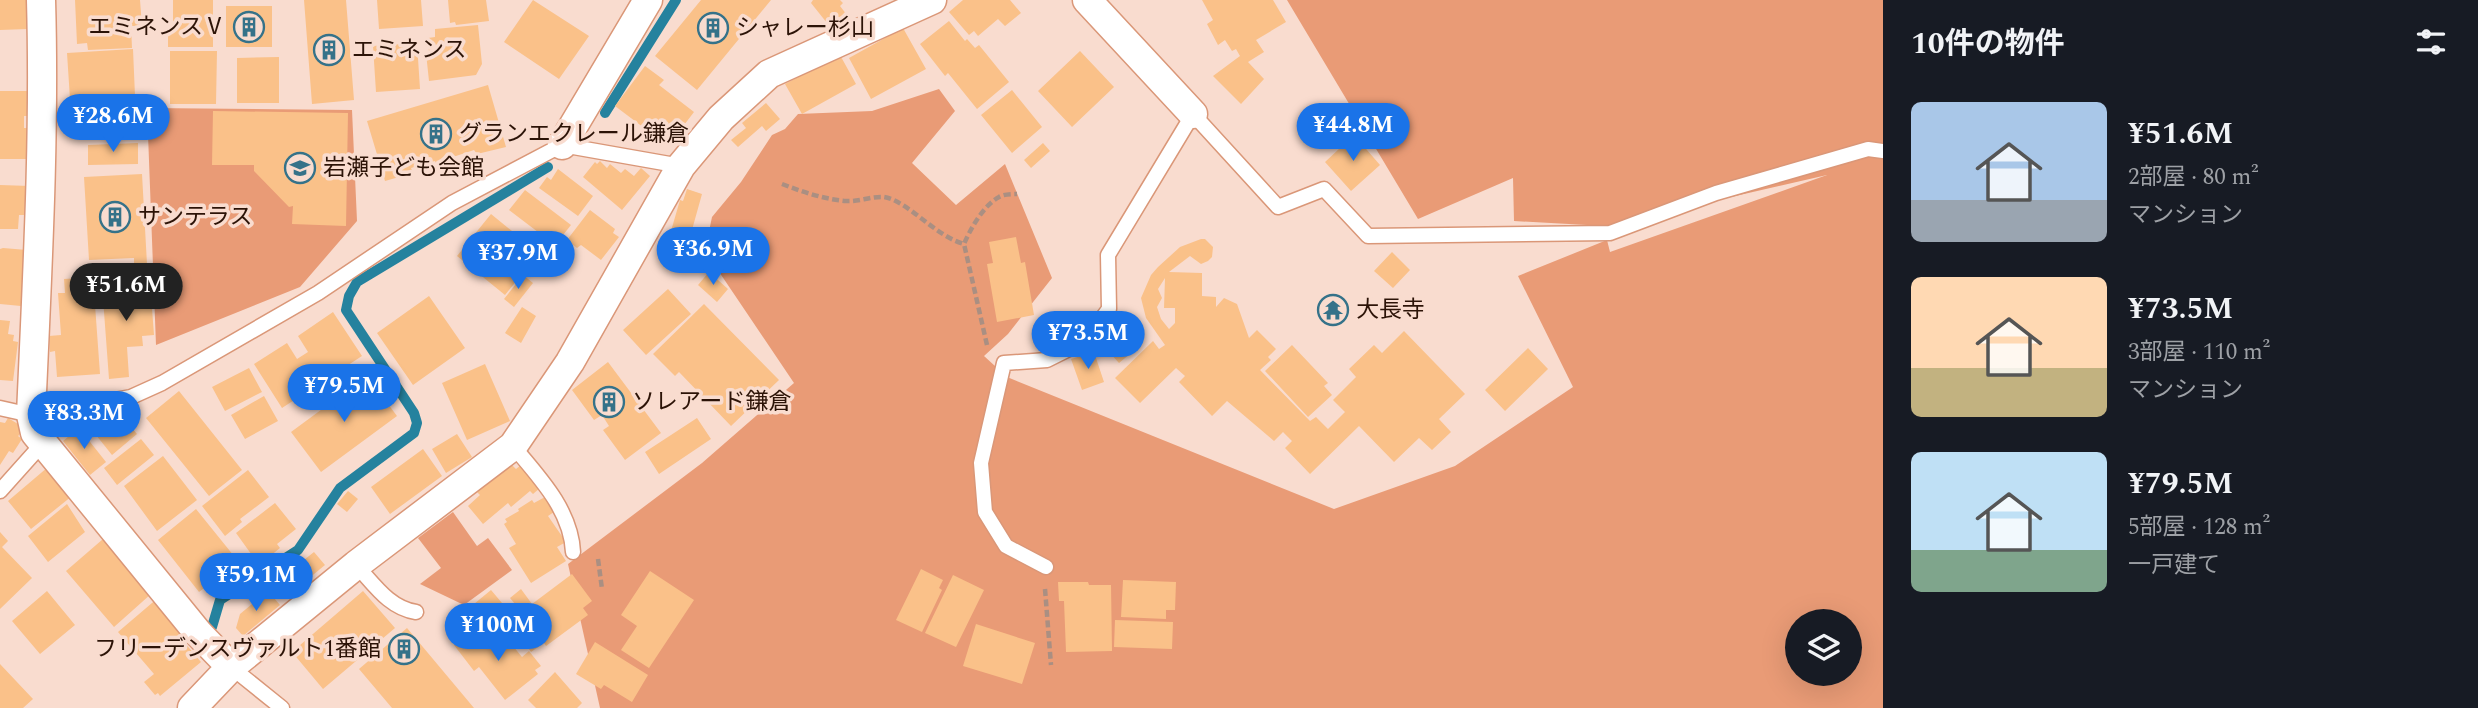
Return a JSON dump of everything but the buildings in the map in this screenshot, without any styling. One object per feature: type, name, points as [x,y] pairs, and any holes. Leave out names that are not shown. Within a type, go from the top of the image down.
[{"type":"street","points":[[41,0],[43,82],[31,415],[35,433],[199,634],[231,667]]},
{"type":"street","points":[[562,145],[648,0]]},
{"type":"street","points":[[192,708],[231,667],[356,565],[513,446],[570,362],[681,166],[721,118],[769,74],[932,0]]},
{"type":"street","points":[[1087,0],[1193,114]]},
{"type":"lane","points":[[1046,567],[1006,546],[985,512],[981,463],[1004,363],[1047,360],[1085,341],[1109,309],[1108,254],[1193,114],[1278,207],[1324,189],[1368,236],[1609,233],[1716,193],[1868,149],[1883,151]]},
{"type":"lane","points":[[0,408],[31,415],[131,397],[162,383],[318,293],[452,203],[562,145],[681,166]]},
{"type":"lane","points":[[0,491],[43,443]]},
{"type":"lane","points":[[513,446],[541,479],[558,505],[572,533],[573,552]]},
{"type":"lane","points":[[356,565],[391,602],[403,610],[416,612]]},
{"type":"lane","points":[[231,667],[282,708]]},
{"type":"path","points":[[782,184],[818,197],[846,201],[883,197],[901,203],[952,241],[964,244]]},
{"type":"path","points":[[1004,363],[990,353],[964,244],[985,211],[1000,196],[1017,194]]},
{"type":"path","points":[[1046,567],[1044,575],[1051,665]]},
{"type":"shaded area","points":[[1287,0],[1883,0],[1883,708],[600,708],[568,564],[702,463],[794,383],[705,251],[712,217],[741,182],[772,135],[785,129],[798,114],[872,111],[939,89],[955,111],[912,163],[956,205],[1005,164],[1052,278],[1008,334],[984,356],[1007,377],[1334,509],[1455,466],[1573,387],[1518,276],[1607,240],[1610,252],[1827,175],[1605,226],[1514,221],[1513,178],[1418,219]]},
{"type":"shaded area","points":[[147,108],[352,110],[357,221],[300,287],[156,345]]},
{"type":"shaded area","points":[[453,512],[477,546],[488,538],[512,570],[464,605],[420,584],[441,568],[418,538]]},
{"type":"waterway","points":[[605,113],[676,0]]},
{"type":"waterway","points":[[212,627],[220,600],[298,550],[340,488],[414,433],[417,423],[414,413],[346,310],[349,296],[357,282],[548,167]]},
{"type":"place","name":"エミネンスⅤ","points":[[249,27]]},
{"type":"place","name":"シャレー杉山","points":[[713,28]]},
{"type":"place","name":"エミネンス","points":[[329,50]]},
{"type":"place","name":"グランエクレール鎌倉","points":[[436,134]]},
{"type":"place","name":"岩瀬子ども会館","points":[[300,168]]},
{"type":"place","name":"サンテラス","points":[[115,217]]},
{"type":"place","name":"大長寺","points":[[1333,310]]},
{"type":"place","name":"ソレアード鎌倉","points":[[609,402]]},
{"type":"place","name":"フリーデンスヴァルト1番館","points":[[404,649]]}]
